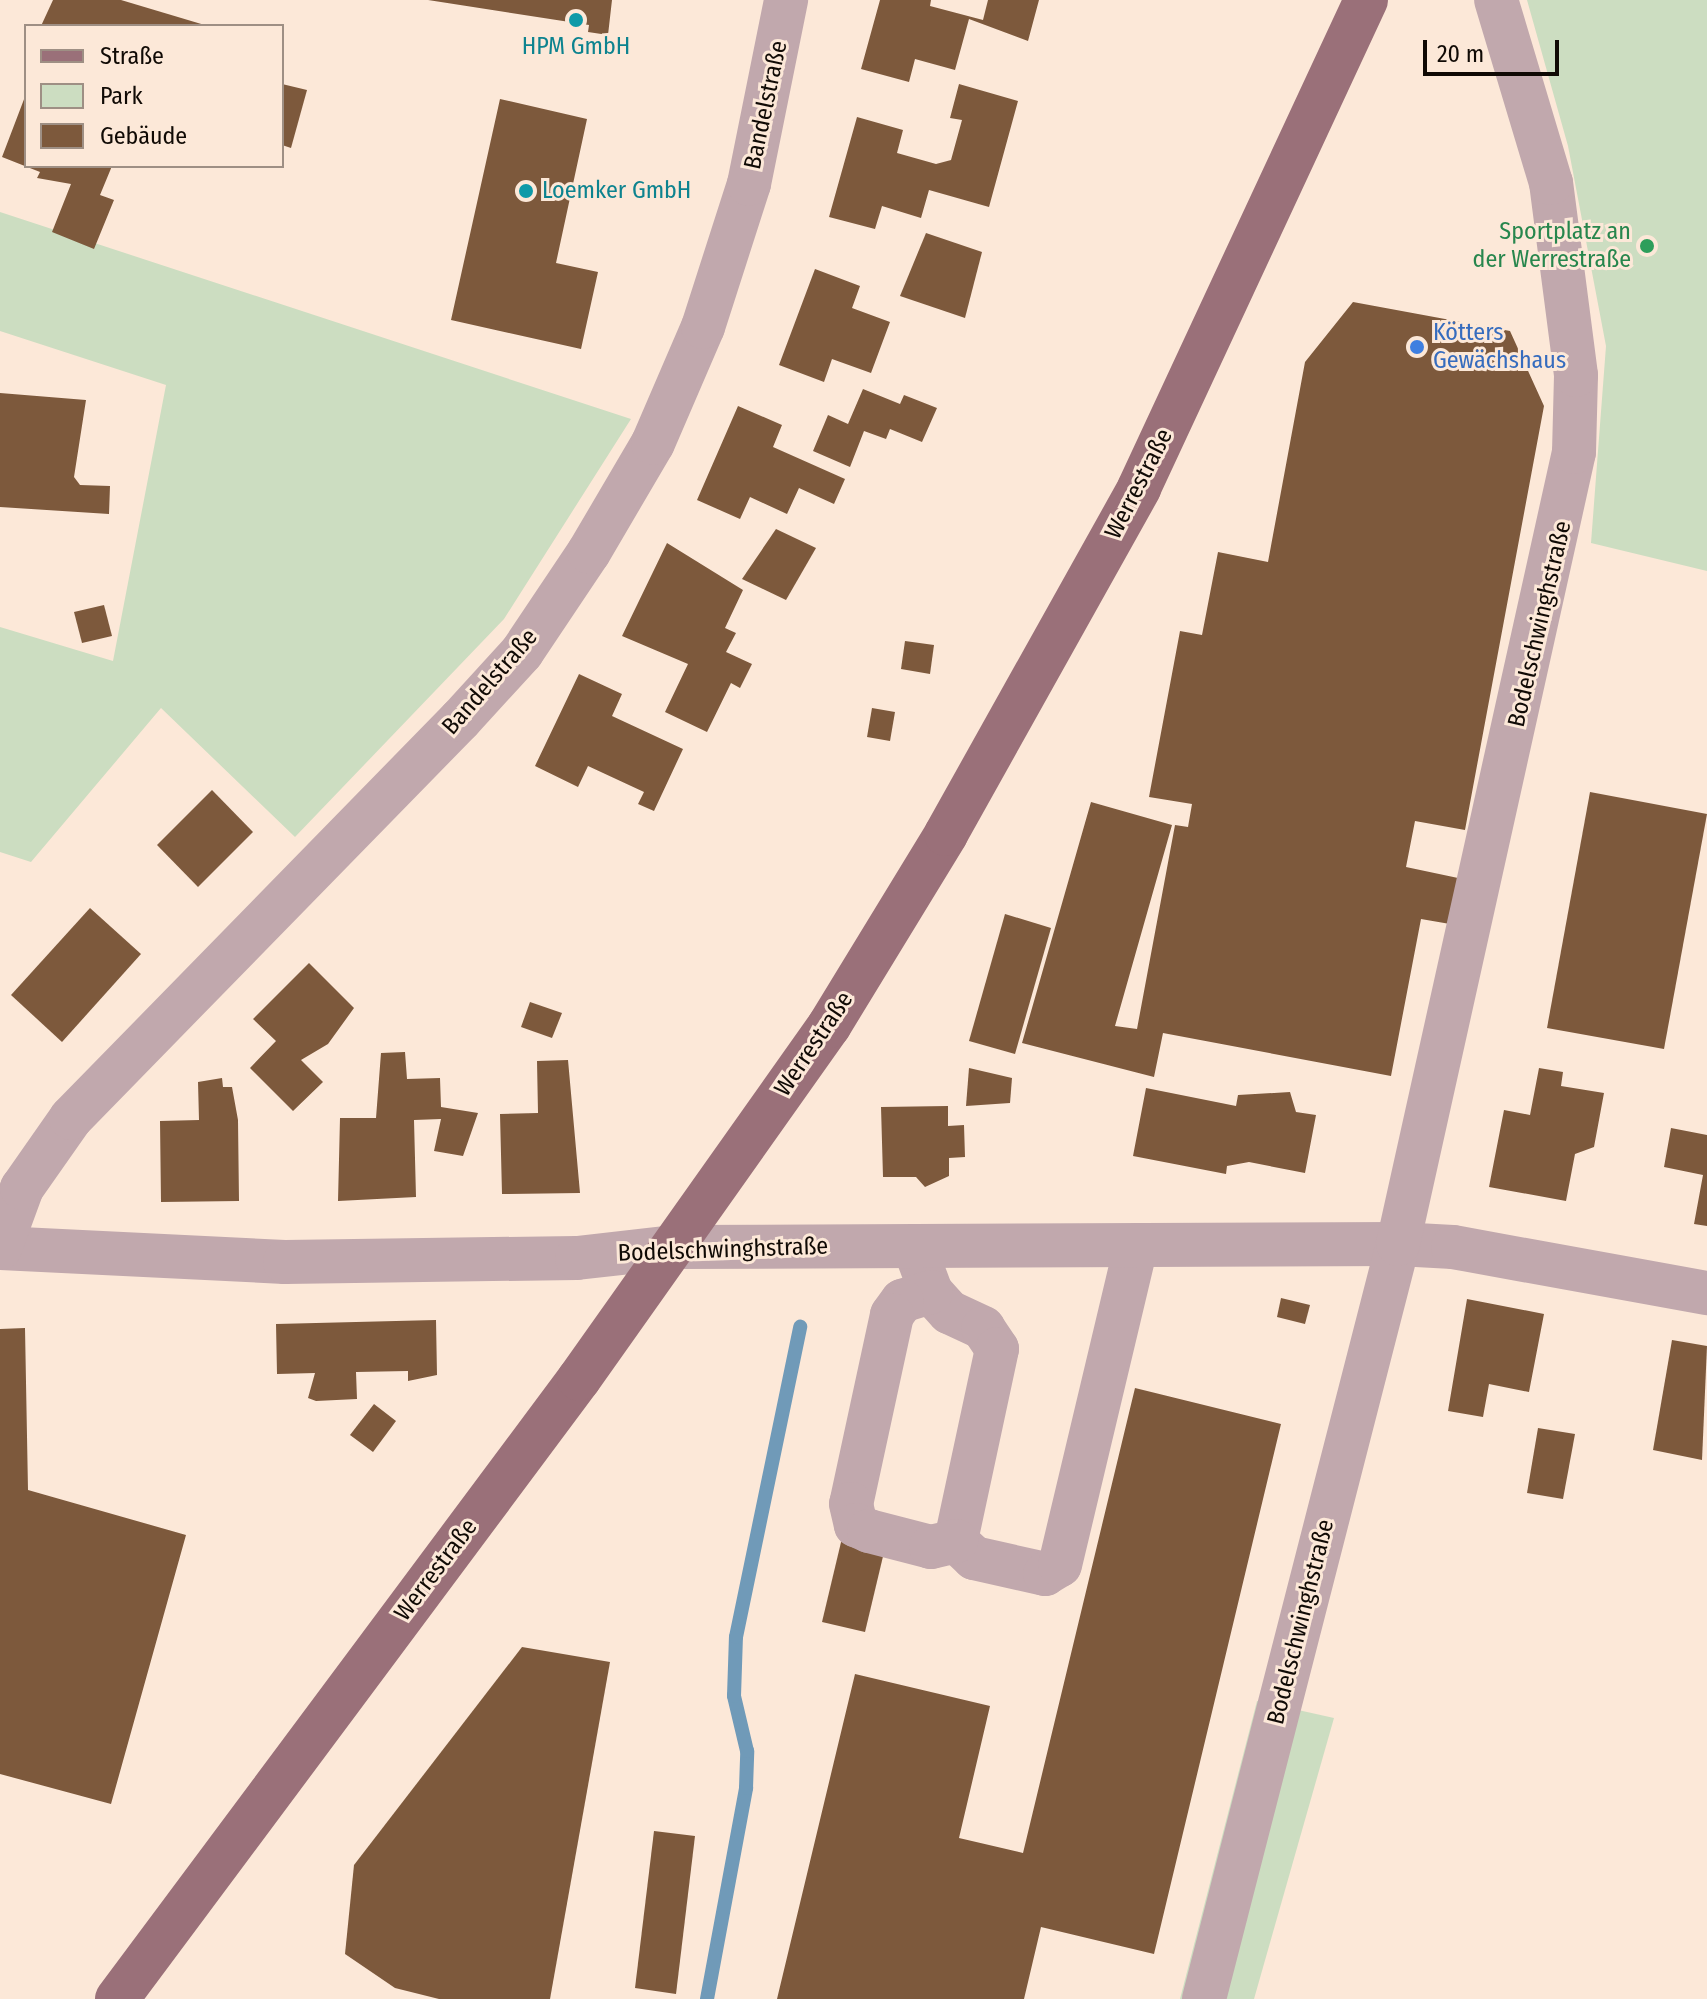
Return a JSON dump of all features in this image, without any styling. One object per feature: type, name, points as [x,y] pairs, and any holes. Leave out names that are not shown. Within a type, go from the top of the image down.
[{"type":"main road","name":"Werrestraße","points":[[117,1999],[675,1247],[829,1026],[1039,671],[1252,257],[1366,0]]},
{"type":"street","name":"Bandelstraße","points":[[0,1248],[22,1188],[71,1118],[460,720],[522,652],[589,552],[653,443],[703,327],[749,184],[786,0]]},
{"type":"street","name":"Bodelschwinghstraße","points":[[1204,1999],[1398,1244],[1574,452],[1576,375],[1553,197],[1496,0]]},
{"type":"street","name":"Bodelschwinghstraße","points":[[0,1248],[285,1262],[577,1258],[675,1247],[1398,1244],[1453,1247],[1707,1293]]},
{"type":"street","points":[[956,1541],[974,1558],[1045,1574],[1060,1565],[1136,1245]]},
{"type":"street","points":[[914,1246],[931,1292],[949,1312],[983,1328],[997,1349],[956,1541]]},
{"type":"street","points":[[931,1292],[902,1301],[892,1315],[851,1504],[856,1525],[869,1531],[931,1547],[956,1541]]},
{"type":"green space","name":"Sportplatz an der Werrestraße","points":[[1527,0],[1707,0],[1707,571],[1591,543],[1606,346],[1568,146]]},
{"type":"green space","points":[[0,212],[631,419],[504,619],[295,837],[161,708],[31,862],[0,852],[0,627],[113,661],[166,385],[0,331]]},
{"type":"green space","points":[[1257,1701],[1334,1718],[1254,1999],[1180,1999]]},
{"type":"building","points":[[53,0],[121,0],[201,24],[42,24]]},
{"type":"building","name":"HPM GmbH","points":[[428,0],[612,0],[608,35],[588,32],[589,25]]},
{"type":"building","points":[[880,0],[931,0],[930,6],[983,20],[988,0],[1039,0],[1028,41],[969,19],[955,70],[915,59],[909,82],[861,69]]},
{"type":"building","points":[[284,84],[307,90],[291,148],[284,146]]},
{"type":"building","points":[[959,84],[1018,101],[989,207],[929,190],[921,218],[882,206],[875,229],[829,217],[857,117],[903,130],[897,153],[936,164],[951,160],[962,120],[950,118]]},
{"type":"building","points":[[24,99],[24,166],[2,157]]},
{"type":"building","name":"Loemker GmbH","points":[[500,99],[587,119],[556,263],[598,272],[581,349],[451,320]]},
{"type":"building","points":[[30,168],[111,168],[100,195],[114,200],[94,249],[52,232],[71,184],[37,178],[40,172]]},
{"type":"building","points":[[926,233],[982,252],[965,318],[900,296]]},
{"type":"building","points":[[815,269],[860,286],[852,308],[890,322],[871,373],[832,359],[824,382],[779,365]]},
{"type":"building","points":[[1353,302],[1510,331],[1544,406],[1465,830],[1415,821],[1406,867],[1458,878],[1450,924],[1421,919],[1391,1076],[1163,1033],[1154,1077],[1022,1043],[1091,802],[1172,825],[1115,1026],[1137,1029],[1175,825],[1188,827],[1192,804],[1149,797],[1180,631],[1202,635],[1218,552],[1268,562],[1305,362]]},
{"type":"building","points":[[863,389],[900,404],[904,395],[937,408],[922,442],[890,429],[886,439],[864,431],[850,467],[813,451],[828,415],[848,424]]},
{"type":"building","points":[[0,393],[86,400],[74,477],[80,485],[110,486],[109,514],[0,507]]},
{"type":"building","points":[[738,406],[782,425],[773,447],[845,479],[834,504],[799,488],[787,514],[750,497],[740,519],[697,500]]},
{"type":"building","points":[[776,529],[816,548],[786,600],[742,579]]},
{"type":"building","points":[[667,543],[743,590],[725,628],[736,633],[726,652],[752,664],[740,688],[731,683],[707,732],[665,712],[688,664],[622,636]]},
{"type":"building","points":[[104,605],[112,636],[82,643],[74,612]]},
{"type":"building","points":[[905,641],[934,645],[930,674],[901,669]]},
{"type":"building","points":[[579,674],[622,694],[612,716],[683,749],[654,811],[638,804],[644,792],[588,766],[578,787],[535,766]]},
{"type":"building","points":[[872,708],[895,712],[890,741],[867,737]]},
{"type":"building","points":[[212,790],[253,832],[198,887],[157,845]]},
{"type":"building","points":[[1590,792],[1707,814],[1664,1049],[1547,1028]]},
{"type":"building","points":[[90,908],[141,954],[62,1042],[11,995]]},
{"type":"building","points":[[1005,914],[1051,928],[1015,1054],[969,1041]]},
{"type":"building","points":[[309,963],[354,1008],[328,1044],[301,1060],[323,1082],[293,1111],[250,1068],[276,1041],[253,1019]]},
{"type":"building","points":[[530,1002],[562,1013],[552,1038],[521,1027]]},
{"type":"building","points":[[405,1052],[407,1079],[440,1078],[441,1107],[478,1113],[463,1156],[434,1151],[441,1119],[414,1120],[416,1197],[338,1201],[340,1118],[376,1118],[381,1053]]},
{"type":"building","points":[[568,1060],[580,1193],[502,1194],[500,1114],[538,1113],[537,1061]]},
{"type":"building","points":[[969,1068],[1012,1078],[1010,1103],[966,1106]]},
{"type":"building","points":[[1539,1068],[1563,1072],[1561,1086],[1604,1093],[1594,1147],[1575,1154],[1566,1201],[1489,1187],[1504,1110],[1530,1115]]},
{"type":"building","points":[[222,1078],[223,1087],[232,1087],[238,1120],[239,1201],[161,1202],[160,1121],[199,1120],[198,1082]]},
{"type":"building","points":[[1146,1088],[1236,1106],[1238,1095],[1290,1092],[1296,1112],[1316,1115],[1305,1173],[1249,1162],[1227,1166],[1226,1174],[1133,1156]]},
{"type":"building","points":[[948,1106],[948,1126],[964,1125],[965,1157],[949,1158],[949,1176],[925,1187],[916,1177],[883,1177],[881,1107]]},
{"type":"building","points":[[1671,1128],[1707,1135],[1707,1226],[1694,1224],[1703,1175],[1664,1167]]},
{"type":"building","points":[[1281,1298],[1310,1305],[1305,1324],[1277,1317]]},
{"type":"building","points":[[1467,1299],[1544,1314],[1529,1392],[1489,1384],[1483,1417],[1448,1411]]},
{"type":"building","points":[[436,1320],[437,1375],[408,1381],[408,1371],[356,1372],[357,1399],[316,1401],[308,1398],[315,1373],[277,1374],[276,1324]]},
{"type":"building","points":[[25,1328],[28,1490],[186,1535],[111,1804],[0,1774],[0,1329]]},
{"type":"building","points":[[1672,1340],[1707,1346],[1702,1460],[1653,1450]]},
{"type":"building","points":[[1135,1388],[1281,1424],[1154,1954],[1041,1927],[1024,1999],[777,1999],[855,1674],[990,1706],[959,1838],[1023,1853]]},
{"type":"building","points":[[374,1404],[396,1421],[373,1452],[350,1435]]},
{"type":"building","points":[[1538,1428],[1575,1434],[1563,1499],[1527,1493]]},
{"type":"building","points":[[842,1538],[885,1548],[865,1632],[822,1622]]},
{"type":"building","points":[[522,1647],[610,1662],[550,1999],[439,1999],[395,1988],[345,1954],[354,1865]]},
{"type":"building","points":[[654,1831],[695,1836],[676,1994],[635,1988]]},
{"type":"waterway","points":[[707,1999],[746,1788],[747,1751],[734,1696],[736,1637],[800,1327]]},
{"type":"place","name":"HPM GmbH","points":[[576,20]]},
{"type":"place","name":"Loemker GmbH","points":[[526,191]]},
{"type":"place","name":"Sportplatz an der Werrestraße","points":[[1647,246]]},
{"type":"place","name":"Kötters Gewächshaus","points":[[1417,347]]}]
